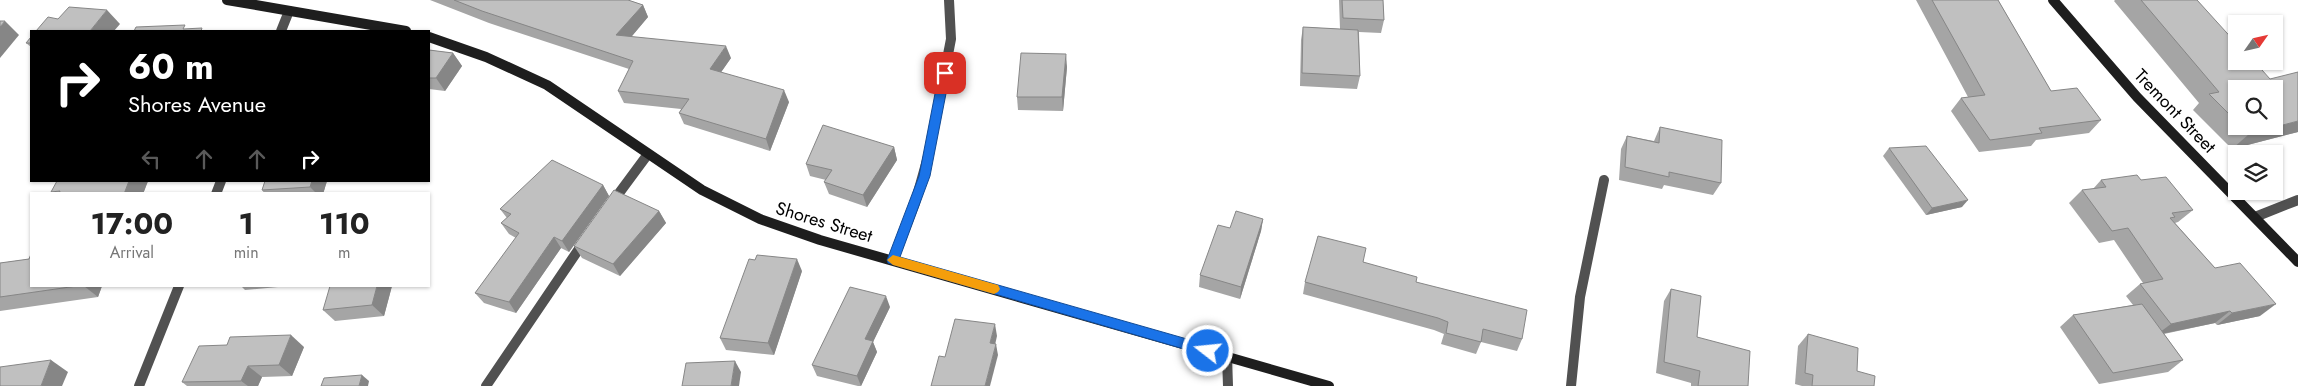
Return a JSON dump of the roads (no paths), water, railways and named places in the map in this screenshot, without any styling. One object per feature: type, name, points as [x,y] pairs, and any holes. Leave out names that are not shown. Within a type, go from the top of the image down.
[{"type":"street","points":[[227,0],[400,30]]},
{"type":"street","points":[[893,260],[915,203],[930,153],[951,39],[949,0]]},
{"type":"street","name":"Tremont Street","points":[[2053,0],[2137,97],[2298,262]]},
{"type":"street","points":[[281,30],[289,11]]},
{"type":"street","name":"Shores Street","points":[[430,37],[493,60],[547,85],[702,190],[753,217],[806,237],[893,260],[1329,386]]},
{"type":"street","points":[[607,209],[648,154]]},
{"type":"street","points":[[1571,386],[1580,297],[1604,180]]},
{"type":"street","points":[[2255,217],[2298,200]]},
{"type":"street","points":[[486,386],[589,233]]},
{"type":"street","points":[[139,386],[179,287]]},
{"type":"street","points":[[1227,356],[1228,386]]}]
